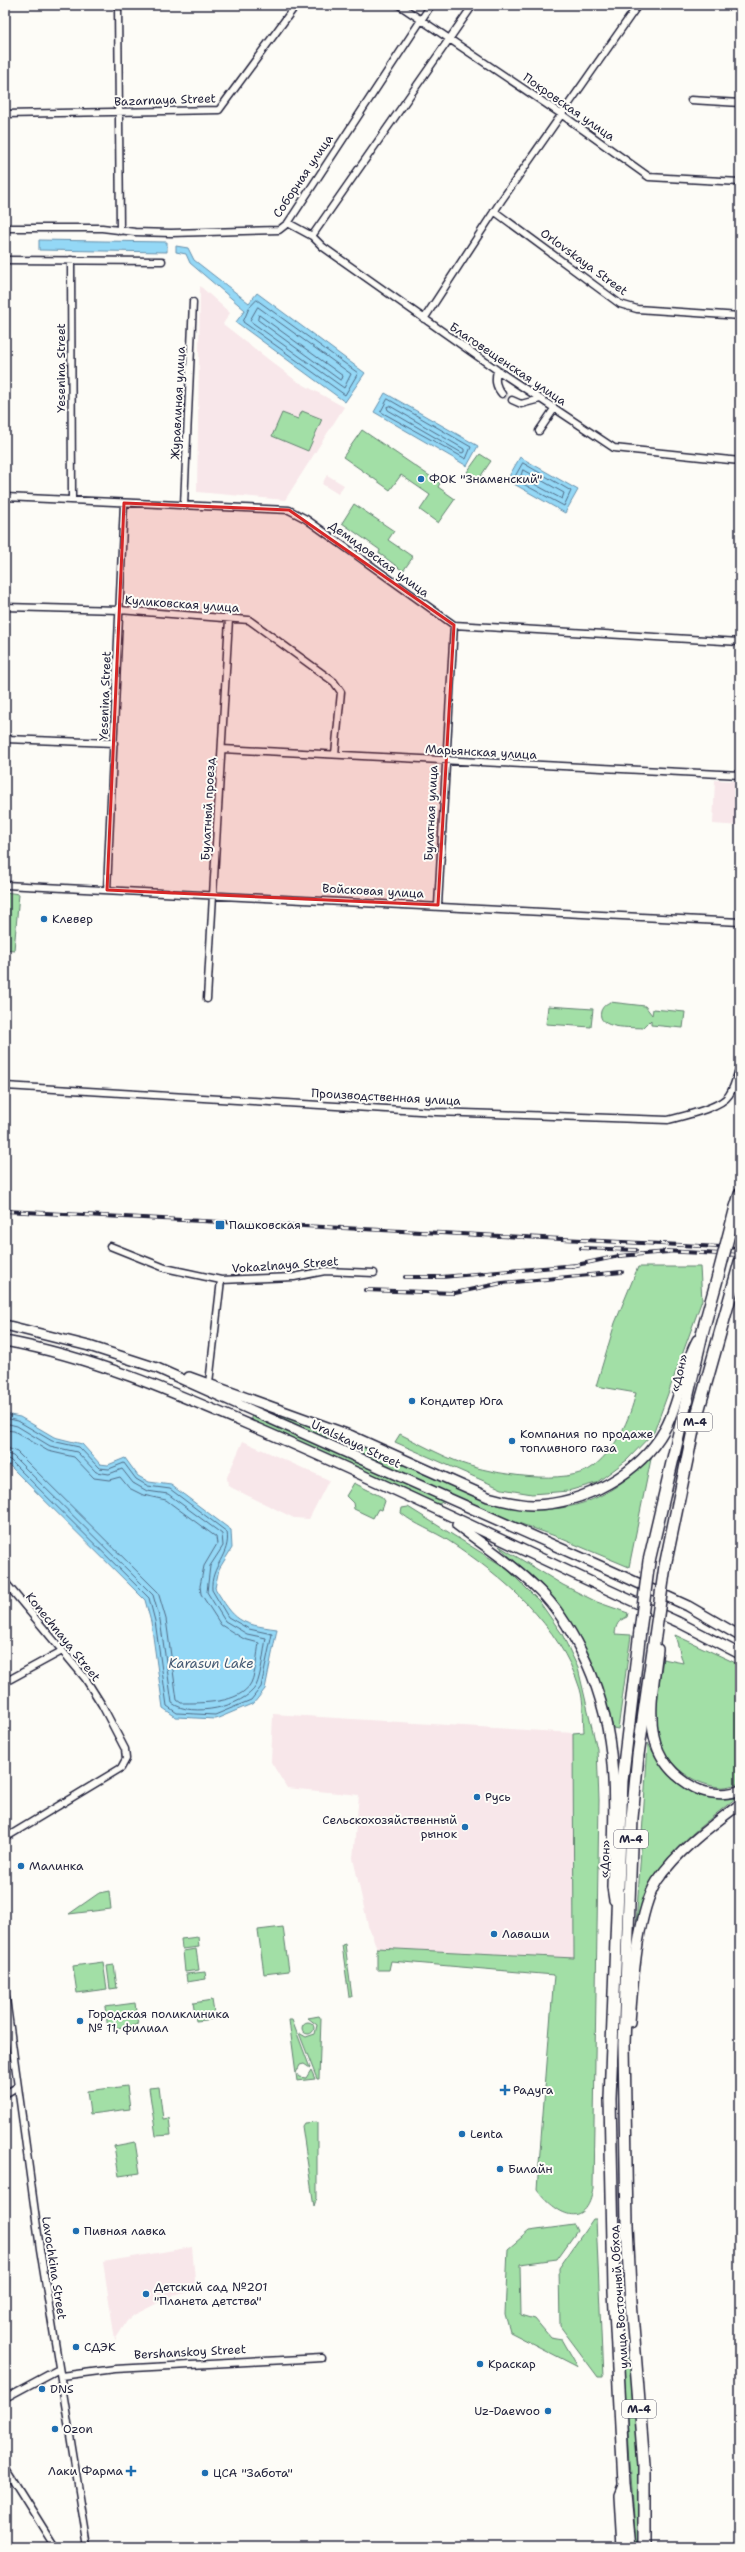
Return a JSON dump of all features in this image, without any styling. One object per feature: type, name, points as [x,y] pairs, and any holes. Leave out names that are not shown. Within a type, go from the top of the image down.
[{"type":"highway","name":"«Дон»","points":[[611,2065],[622,1781],[649,1561],[703,1330],[740,1194]]},
{"type":"highway","name":"М-4","points":[[655,1636],[665,1566],[694,1426],[740,1262]]},
{"type":"highway","name":"«Дон»","points":[[624,2044],[632,1818],[638,1755],[655,1636]]},
{"type":"highway","name":"улица Восточный Обход","points":[[624,2044],[627,2225],[630,2289],[644,2465],[644,2547]]},
{"type":"highway","name":"улица Восточный Обход","points":[[611,2065],[614,2291],[624,2484],[630,2547]]},
{"type":"main road","name":"Uralskaya Street","points":[[5,1325],[89,1346],[157,1368],[688,1606],[740,1636]]},
{"type":"main road","points":[[157,1368],[209,1383],[352,1436],[488,1497],[512,1503],[542,1504],[589,1494],[618,1478],[651,1450],[665,1428],[695,1344],[703,1330]]},
{"type":"main road","points":[[5,1341],[106,1367],[145,1380],[292,1443],[678,1622],[740,1654]]},
{"type":"main road","points":[[442,1513],[452,1514],[454,1512],[451,1501]]},
{"type":"main road","points":[[442,1513],[502,1558],[539,1590],[565,1622],[591,1672],[606,1715],[612,1757],[614,1794],[612,1887],[616,1911]]},
{"type":"main road","points":[[655,1636],[659,1648],[650,1723],[663,1761],[678,1777],[700,1790],[725,1794],[740,1790]]},
{"type":"main road","points":[[624,2044],[630,2025],[638,1941],[657,1882],[689,1845],[740,1804]]},
{"type":"main road","points":[[622,2547],[619,2496],[624,2484]]},
{"type":"street","points":[[118,5],[120,231]]},
{"type":"street","name":"Bazarnaya Street","points":[[5,114],[220,110],[296,5]]},
{"type":"street","name":"Покровская улица","points":[[399,5],[420,20],[450,37],[649,177],[740,182]]},
{"type":"street","name":"Соборная улица","points":[[5,228],[102,228],[120,231],[171,233],[279,230],[288,222],[431,5]]},
{"type":"street","points":[[312,236],[473,5]]},
{"type":"street","points":[[424,319],[494,211],[638,5]]},
{"type":"street","points":[[691,100],[740,103]]},
{"type":"street","name":"Orlovskaya Street","points":[[494,211],[620,304],[637,309],[740,316]]},
{"type":"street","name":"Благовещенская улица","points":[[288,222],[312,236],[323,247],[497,370],[614,448],[740,461]]},
{"type":"street","points":[[5,260],[162,261]]},
{"type":"street","name":"Yesenina Street","points":[[71,260],[72,500]]},
{"type":"street","name":"Журавлиная улица","points":[[184,505],[193,302]]},
{"type":"street","points":[[497,370],[495,380],[497,389],[502,394]]},
{"type":"street","points":[[512,400],[521,404],[540,399]]},
{"type":"street","points":[[539,431],[554,408]]},
{"type":"street","name":"Демидовская улица","points":[[5,497],[289,510],[306,519],[454,625]]},
{"type":"street","name":"Yesenina Street","points":[[107,890],[124,503]]},
{"type":"street","name":"Куликовская улица","points":[[5,607],[119,610],[248,620],[334,682],[341,692],[335,754]]},
{"type":"street","name":"Булатный проезд","points":[[207,999],[229,619]]},
{"type":"street","points":[[454,625],[740,642]]},
{"type":"street","name":"Булатная улица","points":[[438,905],[445,761],[454,625]]},
{"type":"street","points":[[5,739],[114,743]]},
{"type":"street","name":"Марьянская улица","points":[[222,749],[740,775]]},
{"type":"street","name":"Войсковая улица","points":[[5,885],[438,905],[740,922]]},
{"type":"street","name":"Производственная улица","points":[[5,1086],[436,1112],[668,1120],[694,1113],[722,1101],[729,1096],[740,1065]]},
{"type":"street","name":"Vokazlnaya Street","points":[[110,1246],[165,1268],[221,1280],[294,1278],[325,1272],[374,1273]]},
{"type":"street","name":"Vokazlnaya Street","points":[[209,1383],[221,1280]]},
{"type":"street","name":"Konechnaya Street","points":[[5,1582],[85,1678],[124,1749],[126,1759],[121,1768],[5,1838]]},
{"type":"street","points":[[5,1682],[62,1651]]},
{"type":"street","name":"Lavochkina Street","points":[[5,1991],[17,2087],[59,2369],[88,2547]]},
{"type":"street","points":[[5,2094],[17,2087]]},
{"type":"street","name":"Bershanskoy Street","points":[[61,2376],[115,2369],[322,2358]]},
{"type":"street","points":[[5,2398],[59,2369]]},
{"type":"street","points":[[5,2467],[55,2547]]},
{"type":"street","points":[[644,2530],[649,2547]]},
{"type":"highlighted area","points":[[124,503],[289,510],[454,625],[438,905],[107,890]]},
{"type":"shaded area","points":[[200,286],[230,313],[223,324],[295,380],[344,407],[285,500],[197,492]]},
{"type":"shaded area","points":[[327,475],[344,485],[338,494],[322,484]]},
{"type":"shaded area","points":[[715,780],[740,781],[740,826],[713,824]]},
{"type":"shaded area","points":[[243,1441],[329,1480],[309,1519],[294,1518],[228,1486],[227,1477]]},
{"type":"shaded area","name":"Сельскохозяйственный рынок","points":[[273,1714],[573,1733],[574,1959],[377,1948],[368,1926],[353,1858],[359,1795],[287,1788],[271,1762]]},
{"type":"shaded area","name":"Детский сад №201 \"Планета детства\"","points":[[192,2247],[196,2291],[172,2296],[134,2315],[127,2321],[115,2340],[103,2262]]},
{"type":"green space","points":[[302,411],[322,419],[308,451],[272,436],[282,413],[298,419]]},
{"type":"green space","name":"ФОК \"Знаменский\"","points":[[362,430],[440,483],[438,487],[455,499],[438,523],[420,510],[430,495],[401,475],[390,490],[343,457]]},
{"type":"green space","points":[[480,454],[491,461],[478,480],[467,472]]},
{"type":"green space","points":[[354,504],[394,531],[388,540],[413,557],[403,571],[379,553],[380,550],[342,523]]},
{"type":"green space","points":[[5,892],[19,894],[14,950],[5,949]]},
{"type":"green space","points":[[610,1002],[645,1006],[652,1015],[653,1009],[685,1012],[683,1028],[651,1025],[651,1020],[643,1028],[624,1027],[609,1024],[604,1022],[601,1017],[601,1011],[605,1005]]},
{"type":"green space","points":[[548,1006],[593,1009],[591,1027],[546,1024]]},
{"type":"green space","points":[[638,1267],[700,1267],[702,1300],[654,1432],[627,1460],[596,1483],[568,1491],[532,1494],[502,1489],[395,1442],[400,1434],[461,1463],[509,1474],[548,1477],[566,1476],[582,1472],[594,1466],[616,1442],[630,1414],[636,1393],[596,1386],[615,1323]]},
{"type":"green space","points":[[265,1407],[518,1508],[558,1508],[576,1505],[592,1499],[623,1481],[638,1469],[652,1454],[629,1567],[555,1536],[468,1505],[276,1418]]},
{"type":"green space","points":[[252,1415],[445,1501],[436,1505],[250,1421]]},
{"type":"green space","points":[[354,1483],[382,1497],[385,1501],[382,1510],[378,1509],[373,1518],[354,1509],[353,1503],[346,1496]]},
{"type":"green space","points":[[408,1507],[506,1568],[539,1601],[562,1634],[578,1668],[597,1749],[599,1800],[593,2188],[590,2202],[584,2210],[577,2214],[570,2214],[552,2206],[537,2189],[554,1975],[391,1961],[389,1970],[377,1970],[377,1948],[574,1958],[573,1733],[584,1732],[583,1705],[580,1689],[571,1666],[559,1644],[528,1604],[490,1570],[470,1555],[443,1537],[412,1521],[401,1513],[402,1508]]},
{"type":"green space","points":[[499,1546],[563,1585],[597,1602],[628,1613],[627,1617],[618,1623],[615,1634],[631,1635],[618,1729],[613,1728],[595,1670],[578,1634],[567,1616],[542,1585]]},
{"type":"green space","points":[[675,1635],[740,1665],[740,1783],[721,1787],[708,1785],[688,1776],[679,1770],[672,1762],[660,1743],[655,1714],[663,1659],[683,1663]]},
{"type":"green space","points":[[648,1743],[663,1766],[683,1785],[708,1797],[721,1799],[736,1798],[681,1844],[662,1866],[649,1890],[636,1926]]},
{"type":"green space","points":[[109,1891],[111,1909],[69,1914],[99,1893]]},
{"type":"green space","points":[[283,1927],[289,1971],[264,1974],[258,1930]]},
{"type":"green space","points":[[198,1937],[199,1947],[182,1949],[181,1939]]},
{"type":"green space","points":[[345,1944],[352,1997],[349,1997],[342,1945]]},
{"type":"green space","points":[[196,1949],[199,1970],[185,1972],[183,1951]]},
{"type":"green space","points":[[103,1962],[107,1989],[77,1993],[73,1966]]},
{"type":"green space","points":[[114,1965],[117,1988],[110,1989],[107,1966]]},
{"type":"green space","points":[[205,1972],[206,1979],[187,1982],[186,1974]]},
{"type":"green space","points":[[212,2000],[215,2019],[196,2021],[193,2003]]},
{"type":"green space","points":[[135,2003],[138,2025],[108,2029],[105,2007]]},
{"type":"green space","points":[[319,2016],[321,2019],[319,2079],[317,2079],[299,2033],[306,2037],[315,2034],[317,2025],[308,2018]]},
{"type":"green space","points":[[289,2020],[292,2020],[310,2068],[304,2064],[300,2065],[296,2073],[299,2077],[306,2078],[311,2070],[315,2079],[297,2081]]},
{"type":"green space","points":[[310,2022],[313,2023],[313,2033],[306,2034],[303,2033],[302,2026],[303,2023]]},
{"type":"green space","points":[[127,2086],[130,2109],[90,2114],[87,2091]]},
{"type":"green space","points":[[159,2087],[163,2119],[169,2118],[171,2135],[156,2136],[149,2088]]},
{"type":"green space","points":[[317,2122],[317,2197],[314,2206],[302,2126],[304,2123]]},
{"type":"green space","points":[[135,2142],[140,2173],[119,2176],[114,2146]]},
{"type":"green space","points":[[593,2219],[596,2219],[603,2377],[598,2377],[560,2326],[559,2268]]},
{"type":"green space","points":[[574,2225],[577,2231],[557,2259],[520,2264],[521,2315],[535,2319],[550,2337],[562,2339],[578,2367],[510,2332],[505,2314],[508,2249],[529,2231]]},
{"type":"green space","points":[[627,2358],[631,2360],[640,2473],[639,2547],[636,2547],[623,2360]]},
{"type":"water","points":[[39,240],[167,242],[167,252],[39,250]]},
{"type":"water","points":[[176,246],[188,248],[194,260],[249,303],[257,293],[365,373],[345,402],[236,322],[245,310],[190,263],[186,254],[176,252]]},
{"type":"water","points":[[385,393],[478,446],[467,466],[374,412]]},
{"type":"water","points":[[520,457],[578,490],[565,513],[507,480]]},
{"type":"water","name":"Karasun Lake","points":[[5,1414],[20,1417],[54,1437],[82,1444],[100,1464],[108,1465],[125,1458],[138,1476],[149,1482],[171,1485],[231,1530],[232,1548],[219,1569],[215,1588],[228,1608],[239,1619],[246,1623],[277,1629],[265,1689],[254,1703],[216,1719],[176,1717],[163,1708],[151,1622],[145,1600],[5,1461]]},
{"type":"tunnel","points":[[502,394],[512,400]]},
{"type":"railway","points":[[5,1211],[740,1248]]},
{"type":"railway","points":[[581,1248],[636,1250]]},
{"type":"railway","points":[[664,1251],[740,1255]]},
{"type":"railway","points":[[572,1266],[619,1256],[668,1252]]},
{"type":"railway","points":[[405,1277],[442,1277],[577,1265]]},
{"type":"railway","points":[[365,1290],[455,1293],[502,1283],[622,1272]]},
{"type":"place","name":"ФОК \"Знаменский\"","points":[[421,479]]},
{"type":"place","name":"Клевер","points":[[44,919]]},
{"type":"place","name":"Пашковская","points":[[220,1225]]},
{"type":"place","name":"Кондитер Юга","points":[[412,1401]]},
{"type":"place","name":"Компания по продаже топливного газа","points":[[512,1441]]},
{"type":"place","name":"Русь","points":[[477,1797]]},
{"type":"place","name":"Сельскохозяйственный рынок","points":[[465,1827]]},
{"type":"place","name":"Малинка","points":[[21,1866]]},
{"type":"place","name":"Лаваши","points":[[494,1934]]},
{"type":"place","name":"Городская поликлиника № 11, филиал","points":[[80,2021]]},
{"type":"place","name":"Радуга","points":[[505,2090]]},
{"type":"place","name":"Lenta","points":[[462,2134]]},
{"type":"place","name":"Билайн","points":[[500,2169]]},
{"type":"place","name":"Пивная лавка","points":[[76,2231]]},
{"type":"place","name":"Детский сад №201 \"Планета детства\"","points":[[146,2294]]},
{"type":"place","name":"СДЭК","points":[[76,2347]]},
{"type":"place","name":"Краскар","points":[[480,2364]]},
{"type":"place","name":"DNS","points":[[42,2389]]},
{"type":"place","name":"Uz-Daewoo","points":[[548,2411]]},
{"type":"place","name":"Ozon","points":[[55,2429]]},
{"type":"place","name":"Лаки Фарма","points":[[131,2471]]},
{"type":"place","name":"ЦСА \"Забота\"","points":[[205,2473]]}]
